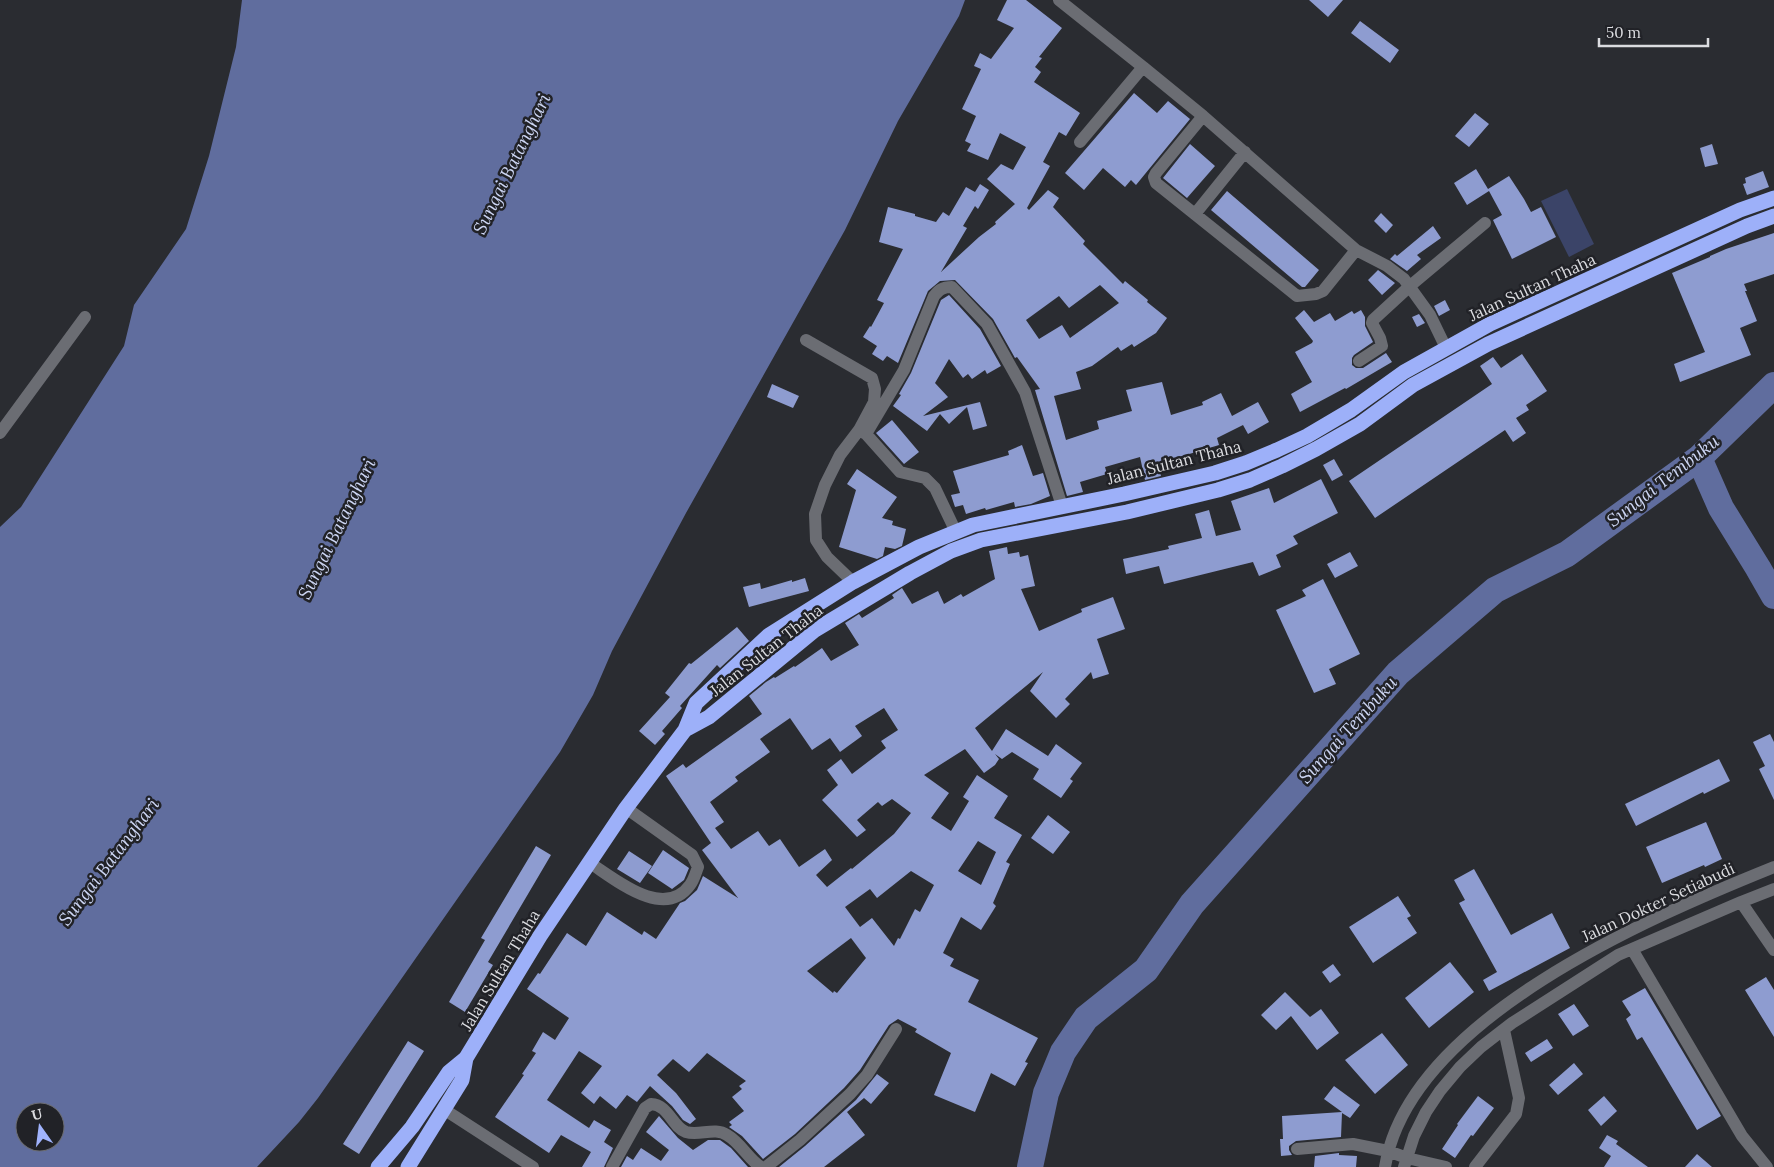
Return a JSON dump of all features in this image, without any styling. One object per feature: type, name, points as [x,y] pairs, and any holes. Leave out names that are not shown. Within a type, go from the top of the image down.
[{"type":"highway","name":"Jalan Sultan Thaha","points":[[466,1058],[540,936],[626,808],[685,730],[696,703],[769,635],[853,582],[919,547],[973,525],[1215,473],[1277,450],[1351,410],[1404,372],[1490,324],[1740,210],[1774,198]]},
{"type":"highway","points":[[1740,210],[1747,226]]},
{"type":"highway","name":"Jalan Sultan Thaha","points":[[685,730],[709,717],[815,630],[951,551],[981,540],[1127,512],[1218,490],[1250,480],[1316,449],[1360,424],[1413,385],[1512,333],[1747,226],[1774,216]]},
{"type":"highway","points":[[1446,348],[1454,363]]},
{"type":"highway","points":[[1124,494],[1127,512]]},
{"type":"highway","points":[[853,582],[865,600]]},
{"type":"highway","points":[[408,1167],[462,1080],[466,1058]]},
{"type":"highway","points":[[378,1167],[412,1127],[449,1072],[466,1058]]},
{"type":"street","points":[[1059,0],[1203,116],[1356,250],[1387,266],[1410,286],[1430,315],[1446,348]]},
{"type":"street","points":[[1080,142],[1143,67]]},
{"type":"street","points":[[1203,116],[1154,177],[1156,183],[1297,296],[1316,294],[1323,290],[1356,250]]},
{"type":"street","points":[[1195,214],[1245,152]]},
{"type":"street","points":[[1359,361],[1381,348],[1382,345],[1372,322],[1410,286],[1485,223]]},
{"type":"street","points":[[853,582],[827,557],[816,540],[815,514],[825,485],[840,455],[862,432],[904,370],[934,296],[940,289],[945,287],[952,287],[986,324],[1025,392],[1062,506]]},
{"type":"street","points":[[0,433],[85,318]]},
{"type":"street","points":[[806,340],[872,378],[875,389],[874,402],[862,432]]},
{"type":"street","points":[[862,432],[900,472],[925,478],[936,488],[956,532]]},
{"type":"street","points":[[590,863],[639,894],[663,900],[679,895],[690,885],[698,867],[692,856],[626,808]]},
{"type":"street","name":"Jalan Dokter Setiabudi","points":[[1385,1167],[1388,1151],[1396,1129],[1423,1084],[1446,1057],[1491,1017],[1545,978],[1609,940],[1703,896],[1774,867]]},
{"type":"street","name":"Jalan Dokter Setiabudi","points":[[1406,1163],[1414,1136],[1440,1091],[1460,1067],[1512,1022],[1618,956],[1774,889]]},
{"type":"street","points":[[1740,902],[1774,950]]},
{"type":"street","points":[[1632,949],[1742,1136],[1766,1167]]},
{"type":"street","points":[[766,1167],[800,1140],[850,1094],[867,1075],[896,1029]]},
{"type":"street","points":[[1475,1167],[1516,1114],[1519,1098],[1504,1030]]},
{"type":"street","points":[[612,1167],[645,1108],[651,1104],[657,1104],[684,1131],[726,1134],[740,1145],[761,1167]]},
{"type":"street","points":[[445,1110],[533,1167]]},
{"type":"street","points":[[1297,1148],[1353,1144],[1388,1151],[1406,1163],[1446,1167]]},
{"type":"shaded area","points":[[1567,189],[1594,244],[1569,257],[1541,201]]},
{"type":"water","name":"Sungai Batanghari","points":[[242,0],[965,0],[959,16],[898,121],[845,230],[686,513],[612,651],[593,695],[560,752],[318,1098],[299,1122],[257,1167],[0,1167],[0,527],[21,507],[124,346],[134,305],[186,229],[209,156],[236,47]]},
{"type":"building","points":[[1007,0],[1026,0],[1062,28],[1039,57],[1042,58],[1035,67],[1041,72],[1034,82],[1080,113],[1066,136],[1059,132],[1043,162],[1050,166],[1027,208],[1029,210],[1048,190],[1059,198],[1053,207],[1085,241],[1083,244],[1123,284],[1125,281],[1167,318],[1156,333],[1134,347],[1132,344],[1121,351],[1118,347],[1092,366],[1076,372],[1081,389],[1054,396],[1066,440],[1099,429],[1097,421],[1132,411],[1126,390],[1162,382],[1171,415],[1203,405],[1202,402],[1221,393],[1232,416],[1258,402],[1269,422],[1248,434],[1243,425],[1217,438],[1219,445],[1166,461],[1167,466],[1159,467],[1161,476],[1145,480],[1140,457],[1105,467],[1107,474],[1080,482],[1083,492],[1067,496],[1035,390],[1040,389],[1017,357],[1015,358],[993,319],[955,280],[940,281],[928,291],[898,363],[887,356],[883,361],[872,354],[877,346],[863,337],[871,327],[884,303],[877,300],[903,249],[879,242],[888,207],[936,222],[943,212],[949,216],[966,187],[975,192],[980,184],[989,190],[978,209],[975,206],[963,226],[967,228],[941,272],[996,224],[995,222],[1015,204],[987,179],[1001,164],[1013,170],[1026,147],[1000,133],[988,160],[967,151],[971,144],[965,141],[976,116],[962,109],[981,69],[974,66],[980,53],[991,59],[1014,28],[997,20]],"holes":[[[1100,285],[1119,303],[1070,338],[1062,325],[1039,339],[1026,320],[1059,296],[1069,308]]]},
{"type":"building","points":[[1309,0],[1343,0],[1328,17]]},
{"type":"building","points":[[1360,21],[1399,50],[1390,63],[1351,33]]},
{"type":"building","points":[[1134,93],[1157,113],[1168,101],[1190,119],[1136,185],[1131,180],[1125,187],[1103,168],[1084,190],[1065,173]]},
{"type":"building","points":[[1475,113],[1489,124],[1469,147],[1455,136]]},
{"type":"building","points":[[1190,144],[1215,166],[1187,198],[1163,178]]},
{"type":"building","points":[[1712,144],[1718,164],[1705,167],[1700,148]]},
{"type":"building","points":[[1476,169],[1488,189],[1509,176],[1531,212],[1541,207],[1556,237],[1512,259],[1493,220],[1502,215],[1489,191],[1467,205],[1454,183]]},
{"type":"building","points":[[1763,171],[1769,187],[1747,195],[1743,184],[1746,183],[1745,178]]},
{"type":"building","points":[[1227,191],[1319,270],[1305,287],[1302,287],[1211,210]]},
{"type":"building","points":[[1381,213],[1393,225],[1386,233],[1374,221]]},
{"type":"building","points":[[1433,226],[1441,238],[1417,255],[1421,259],[1407,271],[1390,259],[1395,254],[1397,256]]},
{"type":"building","points":[[1774,233],[1774,274],[1744,284],[1757,321],[1740,328],[1751,355],[1680,382],[1674,364],[1705,352],[1672,273],[1726,249]]},
{"type":"building","points":[[1378,270],[1395,283],[1382,295],[1368,280]]},
{"type":"building","points":[[949,295],[980,329],[1001,366],[987,374],[985,370],[972,379],[968,374],[963,378],[949,359],[935,383],[948,397],[923,416],[980,402],[987,426],[973,430],[967,407],[949,424],[940,414],[927,431],[893,406],[901,395],[899,394],[911,373],[941,300]]},
{"type":"building","points":[[1445,300],[1450,310],[1439,316],[1434,306]]},
{"type":"building","points":[[1304,310],[1314,322],[1330,313],[1335,321],[1352,311],[1354,314],[1361,310],[1365,317],[1365,326],[1373,342],[1354,355],[1352,365],[1356,368],[1363,368],[1386,353],[1392,362],[1346,389],[1300,412],[1291,394],[1312,382],[1295,352],[1313,341],[1295,318]]},
{"type":"building","points":[[1419,314],[1425,323],[1417,327],[1412,317]]},
{"type":"building","points":[[1522,354],[1547,391],[1526,405],[1529,410],[1516,418],[1526,433],[1513,442],[1505,430],[1375,518],[1349,481],[1492,384],[1480,366],[1493,357],[1501,368]]},
{"type":"building","points":[[772,384],[799,396],[793,408],[767,397]]},
{"type":"building","points":[[892,420],[919,452],[904,464],[876,433]]},
{"type":"building","points":[[1022,445],[1033,476],[1043,473],[1050,496],[1031,504],[1015,507],[1014,502],[966,514],[963,505],[955,507],[951,495],[960,493],[953,471],[1009,455],[1008,451]]},
{"type":"building","points":[[1334,459],[1343,475],[1332,481],[1323,465]]},
{"type":"building","points":[[857,469],[897,497],[882,518],[893,521],[892,525],[906,529],[902,546],[895,549],[885,547],[883,556],[877,559],[839,547],[856,490],[847,484]]},
{"type":"building","points":[[1321,479],[1338,513],[1293,536],[1298,544],[1276,555],[1281,567],[1259,576],[1253,562],[1164,584],[1159,566],[1126,574],[1123,559],[1169,549],[1168,546],[1202,538],[1195,514],[1209,510],[1216,536],[1241,530],[1231,501],[1269,488],[1274,503]]},
{"type":"building","points":[[1007,547],[1008,554],[1019,552],[1020,557],[1028,555],[1035,586],[1021,589],[1039,631],[1082,612],[1081,609],[1113,597],[1125,629],[1097,639],[1109,674],[1093,679],[1091,672],[1065,699],[1070,704],[1056,718],[1030,691],[1043,672],[975,728],[992,751],[1006,729],[1048,756],[1056,744],[1082,763],[1070,779],[1073,781],[1061,798],[1033,779],[1039,769],[1012,752],[1002,759],[995,754],[999,759],[995,765],[984,773],[965,749],[924,775],[949,793],[931,818],[951,831],[969,801],[963,797],[977,775],[1008,796],[994,818],[1022,835],[1006,862],[1010,864],[993,903],[996,906],[981,930],[961,917],[943,953],[954,959],[950,966],[979,980],[968,1002],[1038,1038],[1025,1062],[1028,1063],[1015,1086],[991,1073],[975,1112],[934,1095],[951,1053],[915,1032],[917,1029],[898,1019],[889,1025],[860,1070],[844,1088],[795,1134],[763,1159],[742,1136],[729,1127],[732,1125],[729,1122],[744,1111],[732,1097],[742,1089],[739,1086],[746,1081],[707,1053],[689,1072],[673,1059],[657,1075],[676,1093],[696,1119],[690,1124],[683,1120],[672,1106],[650,1086],[637,1102],[627,1095],[616,1109],[600,1096],[594,1104],[581,1093],[602,1066],[579,1051],[547,1100],[589,1128],[594,1120],[611,1130],[604,1142],[613,1148],[604,1167],[582,1167],[591,1152],[561,1135],[549,1153],[495,1117],[524,1075],[522,1074],[536,1053],[532,1051],[543,1032],[555,1040],[569,1018],[527,989],[538,973],[540,974],[567,933],[586,946],[607,912],[642,935],[644,931],[656,939],[680,903],[697,890],[703,876],[738,898],[702,850],[711,843],[666,776],[683,764],[686,768],[762,714],[749,696],[766,682],[795,667],[822,648],[831,661],[859,645],[845,623],[859,614],[862,618],[894,598],[892,595],[902,588],[912,604],[938,591],[944,604],[961,594],[963,597],[995,579],[989,551]],"holes":[[[884,708],[898,730],[881,741],[886,748],[852,774],[841,759],[827,770],[838,785],[822,800],[857,837],[866,830],[857,820],[878,802],[882,806],[892,799],[911,813],[894,834],[827,887],[816,875],[832,860],[825,849],[799,867],[780,839],[769,846],[758,831],[731,849],[715,828],[724,822],[710,802],[738,781],[735,777],[770,752],[760,739],[790,718],[812,750],[830,738],[840,752],[862,736],[855,726]],[[978,841],[996,852],[981,885],[958,871]],[[911,871],[934,885],[920,912],[915,909],[900,939],[898,938],[894,946],[872,918],[860,927],[845,907],[870,889],[877,898]],[[851,938],[866,958],[837,993],[834,991],[833,993],[807,971]]]},
{"type":"building","points":[[1350,552],[1358,566],[1335,578],[1327,564]]},
{"type":"building","points":[[805,578],[809,591],[749,607],[743,587],[760,583],[761,589]]},
{"type":"building","points":[[1323,579],[1360,654],[1329,669],[1336,684],[1314,693],[1276,610],[1306,596],[1302,590]]},
{"type":"building","points":[[737,627],[749,641],[720,668],[717,665],[680,706],[682,708],[662,731],[665,734],[655,745],[639,731],[670,697],[665,693],[689,663],[691,664]]},
{"type":"building","points":[[1770,734],[1774,742],[1774,800],[1759,769],[1765,766],[1753,742]]},
{"type":"building","points":[[1719,759],[1730,781],[1704,794],[1703,792],[1636,826],[1625,804]]},
{"type":"building","points":[[1048,815],[1070,832],[1053,854],[1031,838]]},
{"type":"building","points":[[1706,822],[1722,859],[1662,883],[1646,847]]},
{"type":"building","points":[[536,846],[551,855],[488,962],[493,965],[465,1012],[449,1002],[485,940],[481,938]]},
{"type":"building","points":[[663,850],[689,868],[684,880],[672,889],[648,873]]},
{"type":"building","points":[[629,851],[652,866],[640,883],[617,869]]},
{"type":"building","points":[[1474,869],[1511,935],[1552,913],[1570,948],[1489,991],[1483,980],[1497,972],[1459,903],[1465,900],[1454,880]]},
{"type":"building","points":[[1398,896],[1411,916],[1407,918],[1417,933],[1373,963],[1349,927]]},
{"type":"building","points":[[1450,962],[1474,992],[1429,1028],[1405,998]]},
{"type":"building","points":[[1333,964],[1341,975],[1330,983],[1322,972]]},
{"type":"building","points":[[1766,977],[1774,990],[1774,1037],[1745,990]]},
{"type":"building","points":[[1645,988],[1721,1116],[1697,1130],[1642,1037],[1637,1040],[1626,1019],[1631,1015],[1622,1001]]},
{"type":"building","points":[[1285,992],[1310,1017],[1321,1009],[1339,1033],[1317,1050],[1291,1016],[1276,1030],[1261,1015]]},
{"type":"building","points":[[1574,1004],[1589,1026],[1573,1036],[1558,1014]]},
{"type":"building","points":[[1382,1033],[1408,1065],[1375,1094],[1345,1060]]},
{"type":"building","points":[[1547,1039],[1553,1048],[1531,1062],[1525,1053]]},
{"type":"building","points":[[408,1041],[424,1051],[359,1154],[343,1144]]},
{"type":"building","points":[[1574,1063],[1583,1074],[1558,1095],[1549,1085]]},
{"type":"building","points":[[877,1074],[889,1083],[871,1104],[864,1098],[847,1112],[865,1135],[824,1167],[779,1167],[856,1100]]},
{"type":"building","points":[[1334,1086],[1360,1105],[1350,1118],[1342,1113],[1341,1137],[1296,1141],[1289,1146],[1292,1155],[1281,1156],[1280,1139],[1283,1139],[1282,1116],[1342,1112],[1324,1099]]},
{"type":"building","points":[[1478,1096],[1494,1108],[1473,1136],[1471,1135],[1455,1158],[1442,1149],[1457,1124]]},
{"type":"building","points":[[1604,1096],[1617,1111],[1601,1126],[1588,1110]]},
{"type":"building","points":[[659,1116],[678,1138],[693,1150],[708,1140],[720,1140],[731,1148],[748,1167],[621,1167],[627,1156],[633,1160],[641,1148],[661,1161],[669,1150],[646,1132]]},
{"type":"building","points":[[1607,1135],[1618,1141],[1616,1144],[1648,1167],[1604,1167],[1611,1156],[1599,1148]]},
{"type":"building","points":[[1339,1153],[1339,1155],[1357,1156],[1356,1167],[1314,1167],[1315,1156]]},
{"type":"building","points":[[1697,1154],[1712,1167],[1685,1167]]},
{"type":"waterway","name":"Sungai Tembuku","points":[[1030,1167],[1046,1093],[1063,1052],[1086,1018],[1146,970],[1192,904],[1398,673],[1495,590],[1567,554],[1699,458],[1774,385]]},
{"type":"waterway","points":[[1699,458],[1721,508],[1774,596]]}]
